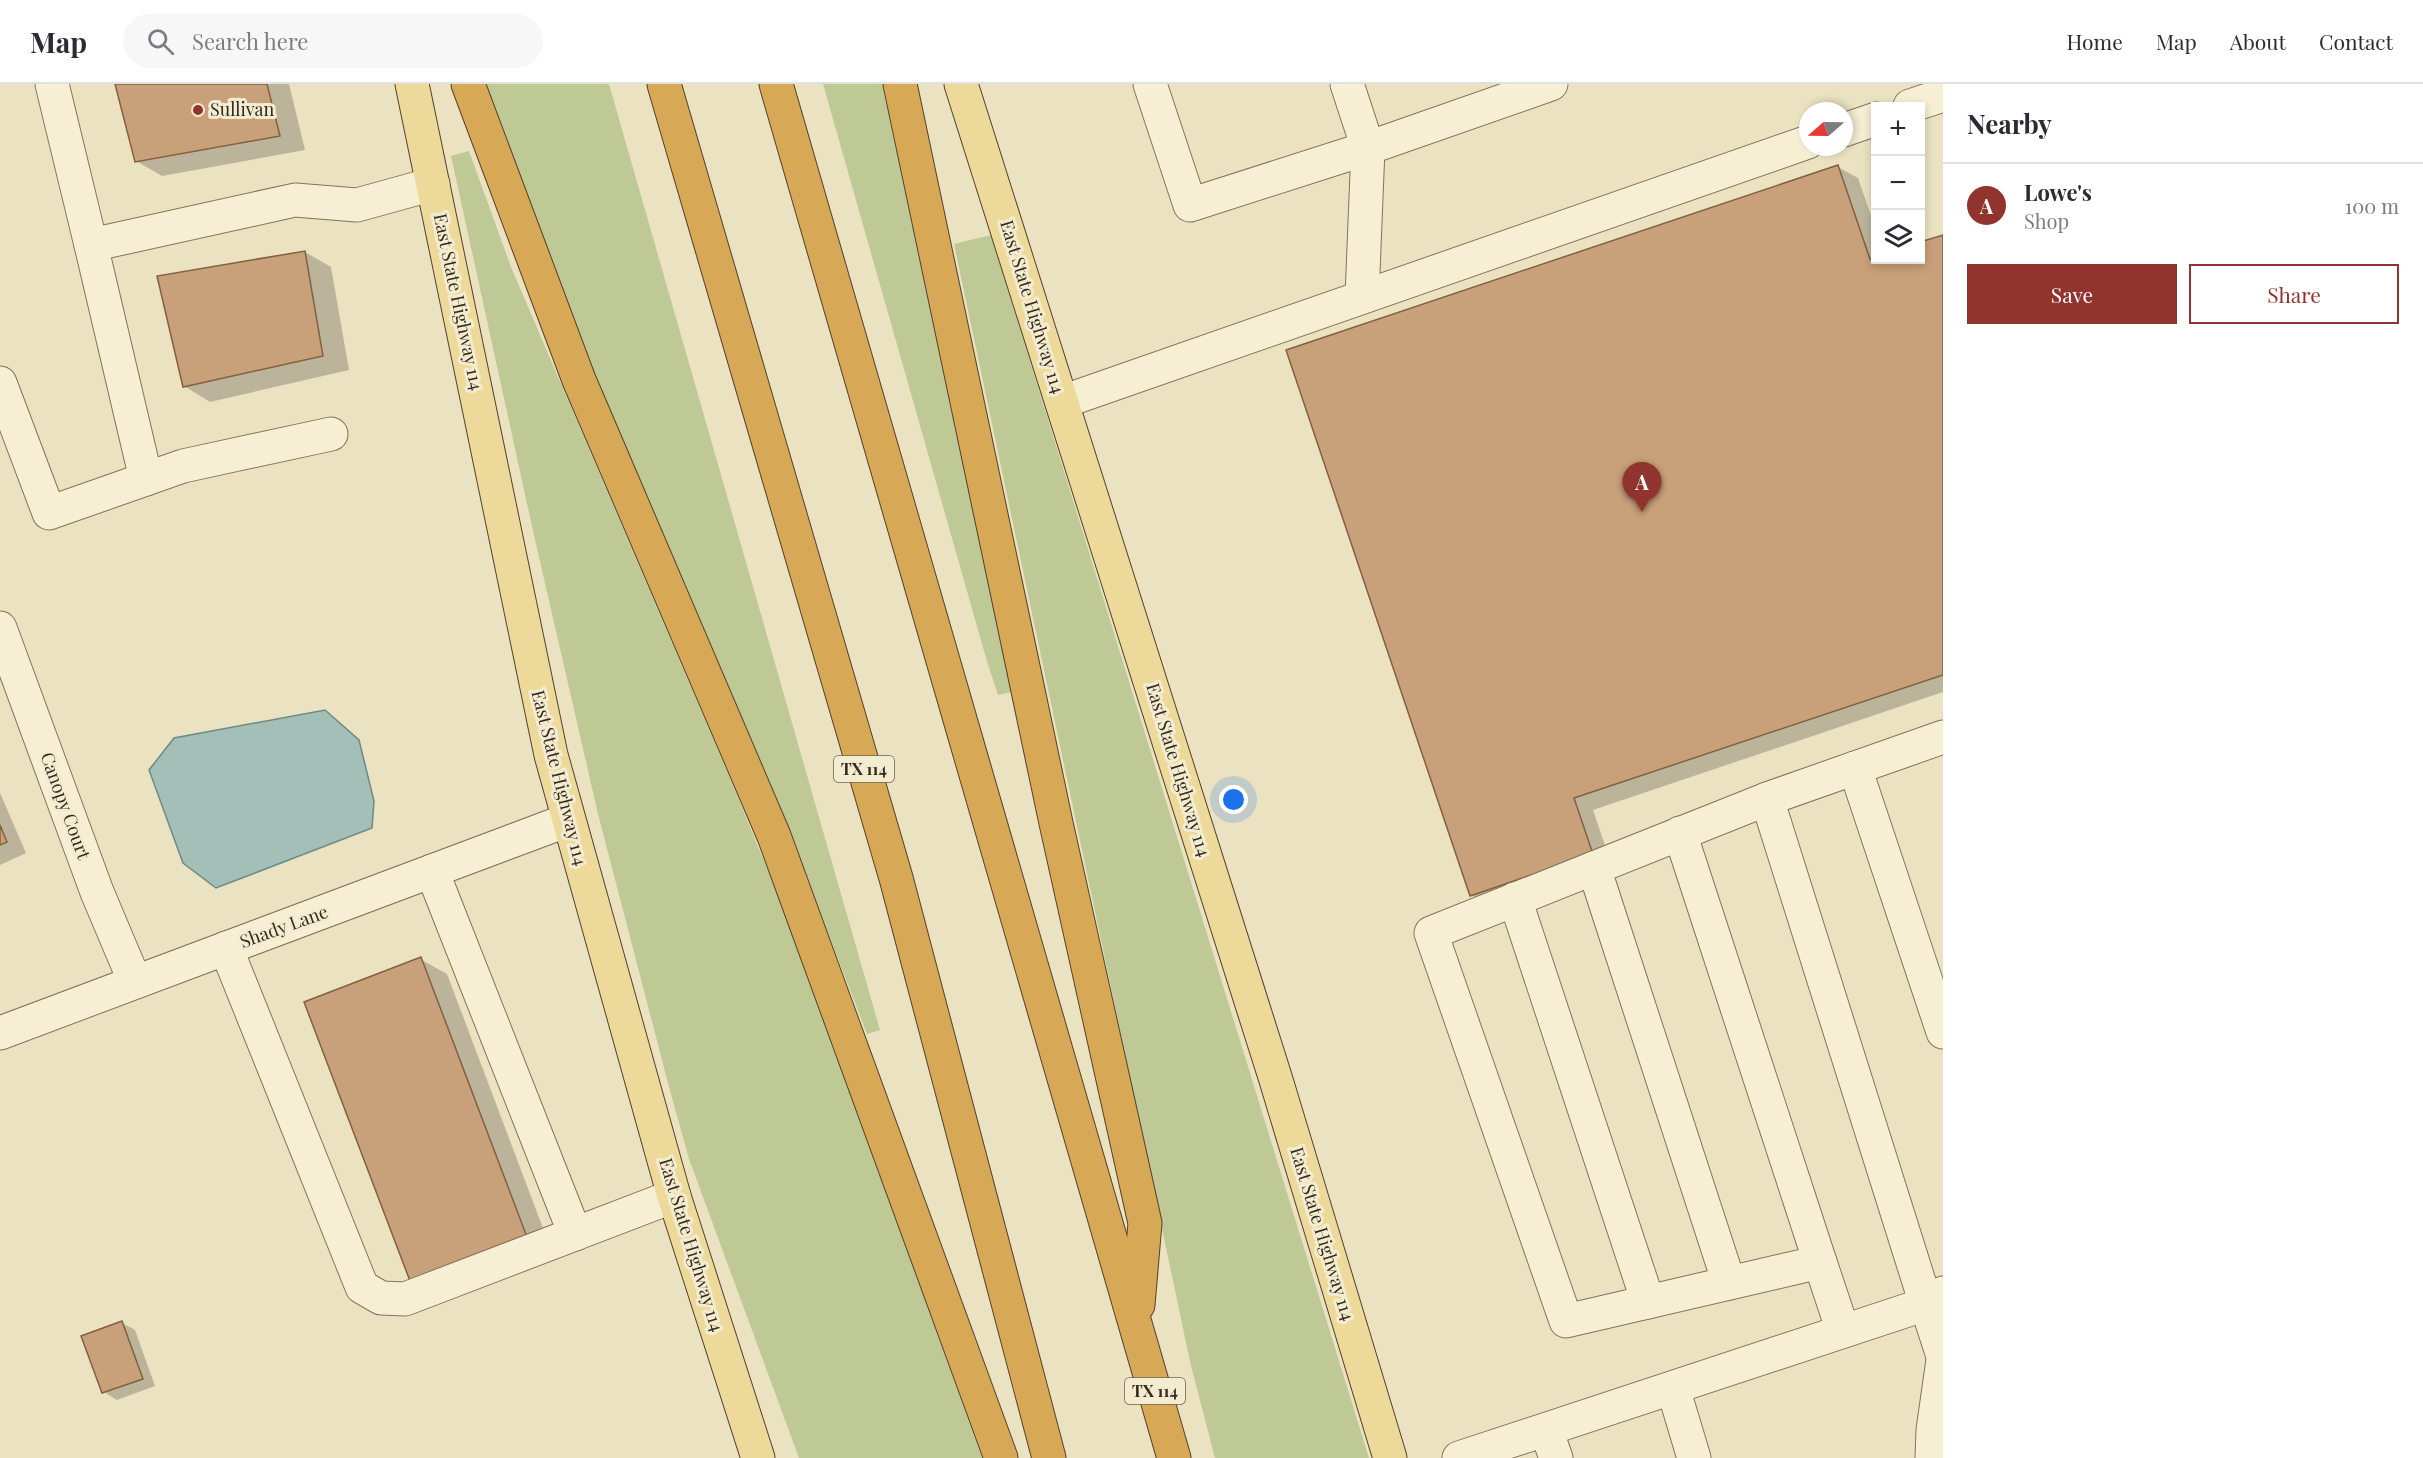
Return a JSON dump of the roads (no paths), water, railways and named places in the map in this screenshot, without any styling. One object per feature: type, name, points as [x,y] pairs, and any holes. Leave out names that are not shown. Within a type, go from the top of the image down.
[{"type":"highway","points":[[468,84],[579,380],[774,836],[1001,1458]]},
{"type":"highway","name":"TX 114","points":[[664,84],[896,878],[1049,1458]]},
{"type":"highway","name":"TX 114","points":[[776,84],[1174,1458]]},
{"type":"highway","points":[[900,84],[1056,823],[1144,1223],[1137,1325]]},
{"type":"main road","name":"East State Highway 114","points":[[411,84],[550,755],[674,1196],[758,1458]]},
{"type":"main road","name":"East State Highway 114","points":[[962,84],[1276,1080],[1390,1458]]},
{"type":"street","points":[[52,84],[146,479]]},
{"type":"street","points":[[1150,84],[1190,205],[1368,148],[1551,84]]},
{"type":"street","points":[[1347,84],[1368,148],[1362,297]]},
{"type":"street","points":[[1922,102],[1943,95]]},
{"type":"street","points":[[1853,126],[1871,119]]},
{"type":"street","points":[[1062,402],[1799,145]]},
{"type":"street","points":[[91,245],[295,200],[357,205],[433,184]]},
{"type":"street","points":[[0,383],[49,513],[183,466],[330,434]]},
{"type":"street","name":"Canopy Court","points":[[0,628],[97,892],[135,982]]},
{"type":"street","points":[[1820,1262],[1566,1321],[1431,933],[1767,799],[1943,737]]},
{"type":"street","points":[[1855,768],[1943,1032]]},
{"type":"street","points":[[1767,799],[1935,1298],[1943,1358],[1933,1430],[1932,1458]]},
{"type":"street","name":"Shady Lane","points":[[0,1033],[568,820]]},
{"type":"street","points":[[1680,834],[1843,1331]]},
{"type":"street","points":[[1594,868],[1729,1283]]},
{"type":"street","points":[[432,871],[575,1234]]},
{"type":"street","points":[[1515,899],[1648,1302]]},
{"type":"street","points":[[226,948],[362,1287],[381,1298],[405,1299],[674,1196]]},
{"type":"street","points":[[1459,1458],[1551,1444],[1673,1388],[1935,1298]]},
{"type":"street","points":[[1673,1388],[1694,1458]]},
{"type":"water","points":[[325,710],[359,740],[374,801],[372,828],[216,888],[183,863],[149,770],[174,738]]},
{"type":"place","name":"Sullivan","points":[[198,110]]},
{"type":"place","name":"Lowe's","points":[[1642,512]]}]
